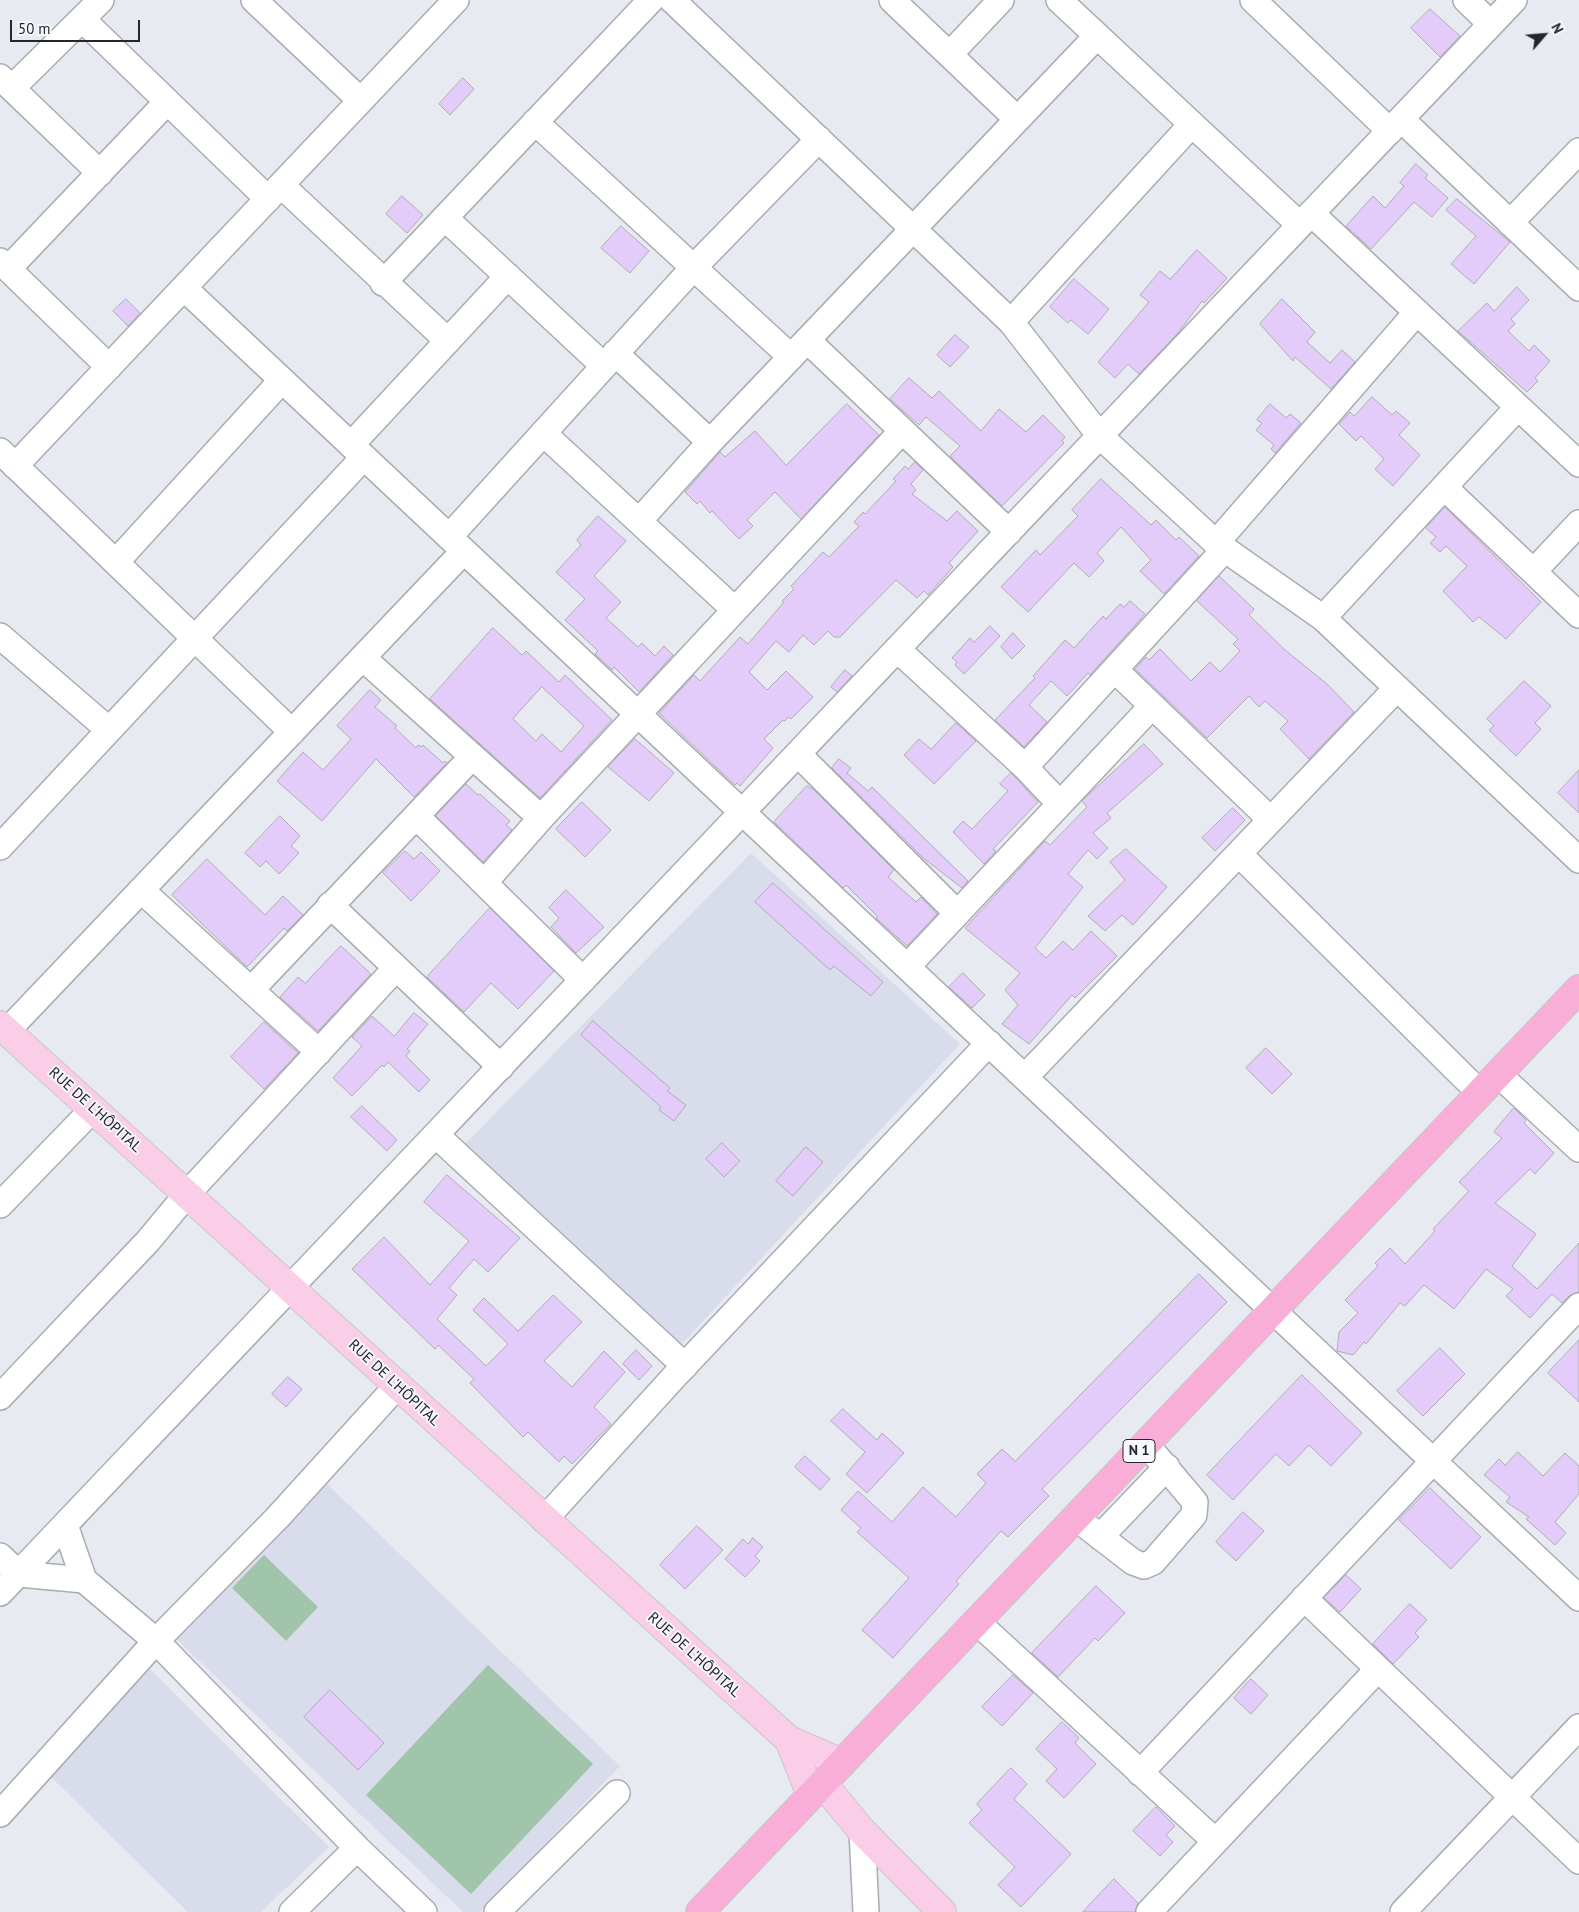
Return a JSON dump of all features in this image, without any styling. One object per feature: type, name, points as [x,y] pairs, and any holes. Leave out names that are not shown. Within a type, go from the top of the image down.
[{"type":"highway","name":"N 1","points":[[700,1912],[1579,989]]},
{"type":"main road","name":"RUE DE L'HÔPITAL","points":[[3,1028],[188,1193],[544,1520],[790,1740]]},
{"type":"main road","points":[[790,1740],[842,1763]]},
{"type":"main road","points":[[790,1740],[817,1789],[862,1831],[942,1912]]},
{"type":"street","points":[[100,173],[6,83],[82,19],[101,0]]},
{"type":"street","points":[[292,732],[7,458],[109,367],[456,0]]},
{"type":"street","points":[[384,283],[651,0]]},
{"type":"street","points":[[672,0],[1011,322],[1100,436],[1221,546],[1324,618],[1579,860]]},
{"type":"street","points":[[892,0],[1017,120]]},
{"type":"street","points":[[950,54],[1001,0]]},
{"type":"street","points":[[1059,0],[1192,124],[1416,312],[1579,464]]},
{"type":"street","points":[[1253,0],[1510,223],[1579,288]]},
{"type":"street","points":[[1466,0],[1491,24]]},
{"type":"street","points":[[0,1593],[1514,0]]},
{"type":"street","points":[[261,2],[360,100]]},
{"type":"street","points":[[82,19],[167,102],[384,283],[448,341]]},
{"type":"street","points":[[639,521],[710,442],[1097,36]]},
{"type":"street","points":[[109,367],[4,265],[100,173],[167,102]]},
{"type":"street","points":[[535,122],[694,267],[902,430],[1009,532]]},
{"type":"street","points":[[1011,322],[1192,124]]},
{"type":"street","points":[[3,1028],[141,890],[363,658],[456,544],[543,432],[694,267],[819,139]]},
{"type":"street","points":[[1510,223],[1579,151]]},
{"type":"street","points":[[445,218],[508,276],[710,442]]},
{"type":"street","points":[[0,847],[195,638],[357,451],[448,341],[508,276]]},
{"type":"street","points":[[184,288],[1579,1598]]},
{"type":"street","points":[[1025,767],[1115,670],[1416,312]]},
{"type":"street","points":[[116,562],[282,380]]},
{"type":"street","points":[[1324,618],[1518,407]]},
{"type":"street","points":[[484,882],[540,818],[902,430]]},
{"type":"street","points":[[543,432],[735,610]]},
{"type":"street","points":[[1444,487],[1579,614]]},
{"type":"street","points":[[1534,571],[1579,523]]},
{"type":"street","points":[[3,645],[109,730]]},
{"type":"street","points":[[897,649],[1025,767],[1060,804]]},
{"type":"street","points":[[363,658],[540,818]]},
{"type":"street","points":[[1115,670],[1271,820]]},
{"type":"street","points":[[1024,1077],[1240,855],[1397,688]]},
{"type":"street","points":[[907,967],[1152,706]]},
{"type":"street","points":[[798,754],[957,914]]},
{"type":"street","points":[[251,990],[472,757]]},
{"type":"street","points":[[416,816],[583,980]]},
{"type":"street","points":[[1240,855],[1489,1084],[1579,1149]]},
{"type":"street","points":[[141,890],[319,1052]]},
{"type":"street","points":[[330,905],[500,1067]]},
{"type":"street","points":[[0,1397],[148,1241],[188,1193],[396,968]]},
{"type":"street","points":[[544,1520],[685,1366],[988,1044]]},
{"type":"street","points":[[0,1205],[93,1109]]},
{"type":"street","points":[[436,1135],[685,1366]]},
{"type":"street","points":[[1140,1773],[1433,1461],[1577,1312]]},
{"type":"street","points":[[0,1814],[156,1641],[278,1517],[396,1386]]},
{"type":"street","points":[[1076,1518],[1133,1562],[1144,1566],[1153,1562],[1194,1515],[1195,1502],[1146,1444]]},
{"type":"street","points":[[1100,1536],[1167,1467]]},
{"type":"street","points":[[65,1525],[84,1580],[156,1641],[356,1848],[424,1912]]},
{"type":"street","points":[[0,1556],[19,1574],[84,1580]]},
{"type":"street","points":[[1304,1598],[1579,1861]]},
{"type":"street","points":[[977,1622],[1214,1842]]},
{"type":"street","points":[[1149,1912],[1378,1668]]},
{"type":"street","points":[[1404,1912],[1579,1728]]},
{"type":"street","points":[[497,1912],[617,1793]]},
{"type":"street","points":[[862,1831],[866,1912]]},
{"type":"street","points":[[292,1912],[356,1848]]},
{"type":"shaded area","points":[[751,853],[960,1044],[679,1347],[463,1146]]},
{"type":"shaded area","points":[[323,1480],[620,1766],[480,1912],[463,1912],[176,1639]]},
{"type":"shaded area","points":[[150,1669],[329,1847],[261,1912],[188,1912],[47,1773]]},
{"type":"green space","points":[[264,1555],[318,1607],[286,1641],[232,1588]]},
{"type":"green space","points":[[488,1665],[593,1764],[471,1894],[366,1795]]},
{"type":"building","points":[[1430,9],[1460,36],[1440,57],[1411,28]]},
{"type":"building","points":[[463,78],[474,89],[450,115],[439,104]]},
{"type":"building","points":[[1416,164],[1428,175],[1425,178],[1448,198],[1432,217],[1414,202],[1371,249],[1346,226],[1373,196],[1385,208],[1404,186],[1400,183]]},
{"type":"building","points":[[402,196],[423,215],[407,233],[386,214]]},
{"type":"building","points":[[1457,199],[1510,242],[1474,284],[1451,264],[1476,236],[1446,210]]},
{"type":"building","points":[[621,226],[649,251],[630,273],[601,248]]},
{"type":"building","points":[[1197,250],[1227,278],[1204,303],[1202,301],[1178,333],[1139,374],[1128,364],[1115,378],[1098,362],[1149,302],[1140,295],[1160,271],[1170,279]]},
{"type":"building","points":[[1074,279],[1109,309],[1088,334],[1071,320],[1068,323],[1050,307]]},
{"type":"building","points":[[1517,287],[1529,300],[1511,319],[1515,324],[1508,331],[1529,351],[1534,345],[1550,361],[1535,378],[1538,381],[1527,392],[1458,331],[1487,303],[1494,311]]},
{"type":"building","points":[[126,299],[140,313],[128,326],[113,311]]},
{"type":"building","points":[[1282,299],[1315,332],[1307,342],[1330,363],[1342,350],[1355,362],[1331,389],[1295,357],[1293,361],[1260,324]]},
{"type":"building","points":[[955,335],[969,347],[950,367],[937,355]]},
{"type":"building","points":[[909,378],[932,398],[939,391],[981,431],[999,409],[1026,432],[1043,415],[1065,437],[1062,441],[1064,443],[1002,506],[950,456],[960,446],[926,417],[919,425],[890,399]]},
{"type":"building","points":[[1372,397],[1392,415],[1396,411],[1410,423],[1399,435],[1420,455],[1393,486],[1375,469],[1384,459],[1361,436],[1356,441],[1339,424],[1350,412],[1354,416]]},
{"type":"building","points":[[847,404],[879,435],[801,519],[775,492],[747,520],[753,526],[739,539],[712,511],[710,513],[700,501],[697,504],[685,492],[720,452],[725,457],[755,431],[786,465]]},
{"type":"building","points":[[1270,404],[1286,418],[1290,414],[1301,423],[1275,453],[1271,449],[1274,445],[1256,430],[1262,423],[1257,420]]},
{"type":"building","points":[[915,462],[923,470],[911,484],[916,490],[912,494],[947,521],[957,511],[978,531],[949,563],[953,567],[928,595],[924,591],[917,598],[896,580],[840,637],[834,637],[828,631],[814,645],[803,635],[789,652],[776,641],[749,672],[767,690],[786,671],[813,697],[791,719],[788,717],[785,721],[783,720],[764,739],[773,748],[740,786],[737,783],[735,785],[659,713],[694,675],[700,681],[740,637],[748,644],[784,602],[782,601],[794,589],[791,586],[823,552],[829,557],[859,526],[854,522],[863,512],[865,514],[896,481],[893,479],[905,466],[908,469]]},
{"type":"building","points":[[1101,479],[1151,525],[1156,520],[1176,540],[1179,537],[1199,556],[1164,594],[1140,571],[1151,560],[1121,527],[1097,553],[1104,561],[1089,577],[1074,563],[1028,612],[1001,587],[1036,550],[1040,555],[1078,516],[1072,510]]},
{"type":"building","points":[[1445,507],[1541,602],[1506,639],[1479,617],[1473,622],[1443,591],[1467,566],[1446,546],[1440,552],[1430,543],[1436,537],[1426,528]]},
{"type":"building","points":[[598,516],[626,541],[594,576],[621,602],[606,618],[638,647],[642,643],[655,656],[664,646],[673,655],[639,692],[614,667],[612,670],[595,654],[598,651],[565,620],[585,599],[556,572],[581,545],[577,540]]},
{"type":"building","points":[[1219,576],[1254,609],[1249,615],[1285,650],[1327,684],[1354,712],[1309,759],[1280,729],[1288,721],[1265,701],[1259,707],[1249,696],[1207,738],[1135,669],[1146,657],[1149,660],[1160,649],[1191,681],[1210,662],[1220,672],[1240,651],[1233,644],[1238,639],[1197,601]]},
{"type":"building","points":[[1130,601],[1145,614],[1090,675],[1088,673],[1067,696],[1051,681],[1029,705],[1047,722],[1024,747],[995,720],[1035,678],[1033,676],[1065,640],[1074,648],[1103,616],[1106,619],[1120,604],[1124,607]]},
{"type":"building","points":[[990,626],[1000,636],[964,674],[955,665],[957,662],[952,658],[970,638],[974,642]]},
{"type":"building","points":[[493,628],[522,655],[526,651],[559,682],[565,675],[612,720],[540,798],[430,699]],"holes":[[[542,687],[584,726],[561,752],[542,734],[536,741],[513,719]]]},
{"type":"building","points":[[1013,633],[1025,646],[1012,659],[1001,647]]},
{"type":"building","points":[[845,670],[852,676],[837,692],[831,687]]},
{"type":"building","points":[[1524,681],[1551,706],[1535,723],[1541,729],[1516,756],[1489,730],[1494,726],[1487,719]]},
{"type":"building","points":[[370,690],[381,700],[375,707],[397,726],[395,728],[416,748],[418,745],[421,747],[423,745],[443,763],[445,761],[447,763],[414,797],[376,759],[322,821],[277,781],[303,752],[323,770],[351,739],[337,726]]},
{"type":"building","points":[[956,723],[976,741],[934,784],[904,755],[919,739],[931,749]]},
{"type":"building","points":[[635,739],[674,773],[649,801],[608,767]]},
{"type":"building","points":[[1144,744],[1163,764],[1107,813],[1111,818],[1093,833],[1108,848],[1097,859],[1088,850],[1068,874],[1083,887],[1035,948],[1046,958],[1063,941],[1073,950],[1091,931],[1117,956],[1075,998],[1072,995],[1029,1044],[1002,1024],[1018,1005],[1005,990],[1020,973],[965,928],[1045,841],[1050,845],[1087,807],[1082,801]]},
{"type":"building","points":[[839,759],[851,768],[847,773],[868,791],[872,787],[968,881],[962,888],[922,857],[832,768]]},
{"type":"building","points":[[1579,770],[1579,813],[1558,793]]},
{"type":"building","points":[[1011,773],[1038,802],[993,849],[996,851],[984,864],[953,832],[963,821],[972,829],[1008,791],[1000,784]]},
{"type":"building","points":[[466,784],[510,821],[506,825],[512,830],[483,862],[436,816]]},
{"type":"building","points":[[807,786],[813,789],[894,870],[888,877],[916,902],[921,897],[937,914],[907,946],[876,918],[878,917],[846,885],[843,888],[774,822]]},
{"type":"building","points":[[582,802],[611,830],[585,857],[556,829]]},
{"type":"building","points":[[1233,808],[1245,820],[1215,851],[1202,838]]},
{"type":"building","points":[[280,816],[300,836],[291,846],[299,853],[279,874],[266,861],[260,867],[245,853]]},
{"type":"building","points":[[1126,849],[1167,887],[1133,925],[1122,915],[1105,931],[1088,916],[1125,880],[1110,862]]},
{"type":"building","points":[[405,851],[414,859],[421,852],[440,871],[411,901],[383,873]]},
{"type":"building","points":[[207,859],[265,915],[283,896],[303,915],[287,931],[284,928],[247,967],[172,895]]},
{"type":"building","points":[[773,883],[883,982],[871,996],[834,966],[830,970],[755,902]]},
{"type":"building","points":[[566,890],[604,927],[576,953],[551,927],[559,918],[549,908]]},
{"type":"building","points":[[490,908],[554,971],[518,1009],[491,983],[464,1012],[427,977]]},
{"type":"building","points":[[341,946],[371,974],[318,1031],[280,997],[298,977],[305,983]]},
{"type":"building","points":[[963,973],[985,995],[972,1008],[949,987]]},
{"type":"building","points":[[414,1013],[428,1024],[407,1049],[410,1051],[406,1056],[430,1080],[419,1092],[388,1062],[384,1067],[382,1065],[352,1096],[333,1078],[362,1046],[352,1037],[372,1016],[394,1036]]},
{"type":"building","points":[[593,1021],[670,1088],[667,1091],[686,1105],[674,1121],[659,1110],[661,1107],[581,1035]]},
{"type":"building","points":[[264,1022],[298,1053],[264,1089],[231,1057]]},
{"type":"building","points":[[1266,1048],[1292,1074],[1272,1094],[1246,1068]]},
{"type":"building","points":[[362,1106],[397,1140],[387,1151],[351,1117]]},
{"type":"building","points":[[1514,1108],[1526,1120],[1524,1123],[1554,1153],[1535,1174],[1530,1169],[1495,1203],[1536,1234],[1512,1266],[1537,1289],[1579,1243],[1579,1292],[1569,1296],[1562,1303],[1552,1294],[1530,1318],[1506,1296],[1513,1289],[1486,1269],[1454,1309],[1424,1285],[1405,1306],[1400,1303],[1366,1344],[1364,1342],[1353,1355],[1337,1351],[1339,1332],[1358,1313],[1345,1300],[1378,1266],[1375,1263],[1390,1248],[1405,1264],[1435,1231],[1433,1229],[1469,1191],[1459,1182],[1502,1138],[1494,1132]]},
{"type":"building","points":[[722,1143],[740,1161],[724,1177],[706,1159]]},
{"type":"building","points":[[806,1147],[823,1162],[793,1196],[776,1181]]},
{"type":"building","points":[[447,1175],[520,1238],[488,1272],[474,1259],[449,1288],[457,1295],[437,1319],[486,1366],[508,1344],[473,1310],[484,1298],[518,1331],[553,1295],[582,1322],[544,1361],[572,1387],[604,1351],[625,1372],[594,1407],[611,1424],[572,1464],[564,1456],[559,1462],[528,1432],[523,1437],[470,1383],[474,1379],[438,1345],[435,1349],[352,1269],[384,1237],[430,1285],[469,1241],[424,1202]]},
{"type":"building","points":[[1199,1274],[1227,1302],[1042,1489],[1049,1496],[1008,1537],[1001,1531],[956,1581],[959,1584],[893,1658],[862,1630],[909,1578],[857,1532],[861,1528],[841,1510],[858,1491],[892,1522],[923,1487],[956,1517],[986,1483],[977,1474],[1002,1449],[1015,1461]]},
{"type":"building","points":[[1579,1340],[1579,1402],[1548,1373]]},
{"type":"building","points":[[1440,1348],[1465,1374],[1423,1416],[1397,1391]]},
{"type":"building","points":[[636,1350],[652,1366],[639,1380],[623,1364]]},
{"type":"building","points":[[1302,1375],[1362,1433],[1331,1466],[1309,1445],[1289,1466],[1276,1454],[1233,1500],[1207,1475]]},
{"type":"building","points":[[288,1377],[302,1389],[286,1407],[272,1394]]},
{"type":"building","points":[[843,1409],[877,1440],[882,1433],[904,1453],[867,1493],[846,1474],[865,1452],[831,1421]]},
{"type":"building","points":[[1518,1452],[1543,1476],[1565,1453],[1579,1466],[1579,1494],[1555,1522],[1566,1533],[1555,1545],[1526,1519],[1529,1517],[1506,1502],[1510,1497],[1484,1475],[1499,1459],[1505,1465]]},
{"type":"building","points":[[805,1456],[830,1479],[820,1490],[795,1467]]},
{"type":"building","points":[[1430,1488],[1481,1537],[1451,1569],[1399,1520]]},
{"type":"building","points":[[1243,1512],[1264,1531],[1236,1561],[1216,1542]]},
{"type":"building","points":[[697,1526],[723,1550],[685,1589],[660,1565]]},
{"type":"building","points":[[753,1538],[763,1547],[755,1556],[760,1561],[745,1577],[725,1559],[743,1539],[748,1544]]},
{"type":"building","points":[[1346,1575],[1361,1589],[1340,1612],[1324,1598]]},
{"type":"building","points":[[1096,1586],[1125,1613],[1098,1641],[1095,1638],[1058,1677],[1032,1653]]},
{"type":"building","points":[[1410,1604],[1427,1620],[1415,1633],[1419,1637],[1393,1664],[1373,1644]]},
{"type":"building","points":[[1013,1675],[1033,1693],[1002,1726],[982,1707]]},
{"type":"building","points":[[1251,1679],[1268,1695],[1251,1714],[1234,1698]]},
{"type":"building","points":[[330,1690],[384,1743],[358,1770],[304,1717]]},
{"type":"building","points":[[1062,1722],[1079,1738],[1075,1743],[1096,1764],[1064,1798],[1046,1781],[1057,1769],[1036,1749]]},
{"type":"building","points":[[1011,1768],[1027,1784],[1014,1799],[1071,1854],[1021,1907],[998,1885],[1015,1867],[969,1823],[982,1810],[977,1804]]},
{"type":"building","points":[[1156,1807],[1175,1826],[1166,1835],[1173,1842],[1160,1856],[1133,1831]]},
{"type":"building","points":[[1114,1879],[1138,1903],[1135,1912],[1083,1912]]}]
